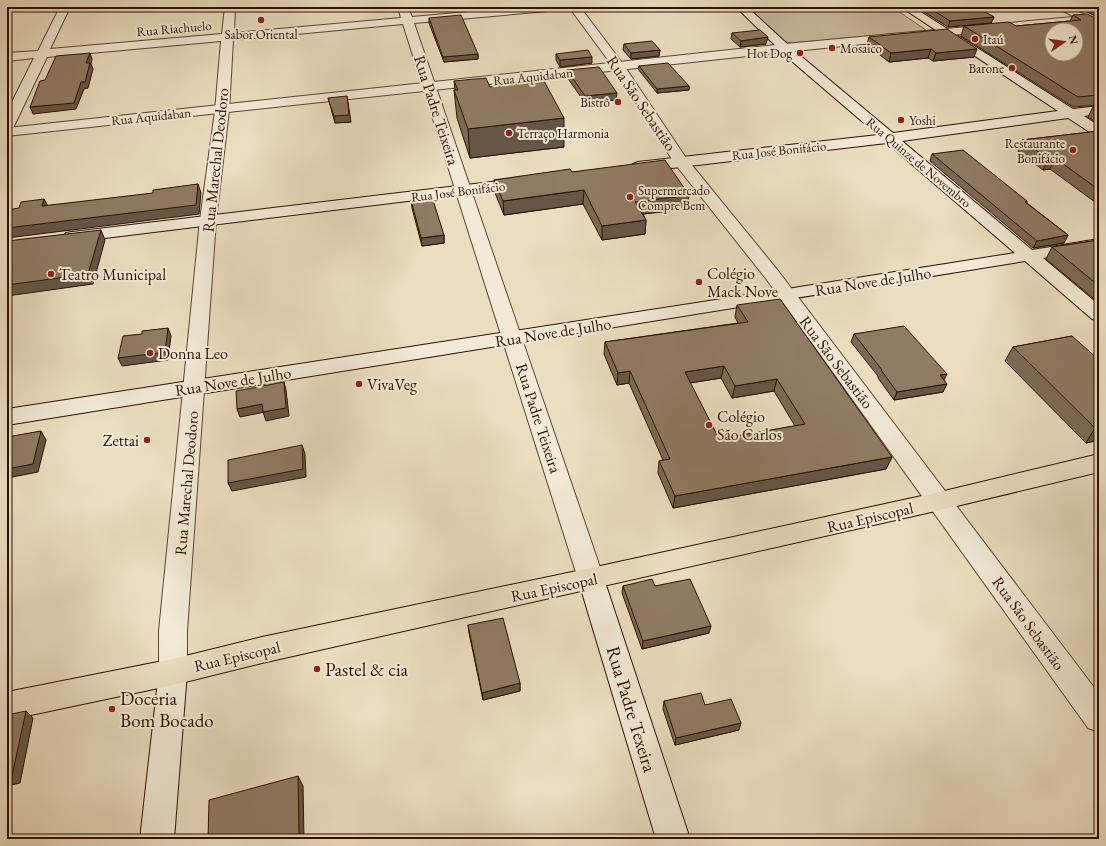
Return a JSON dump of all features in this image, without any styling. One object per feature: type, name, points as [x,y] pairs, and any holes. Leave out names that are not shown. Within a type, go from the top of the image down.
[{"type":"main road","name":"Rua Episcopal","points":[[7,706],[173,672],[262,650],[940,501],[1099,463]]},
{"type":"street","points":[[7,126],[65,7]]},
{"type":"street","name":"Rua Marechal Deodoro","points":[[157,839],[173,672],[173,631],[208,220],[222,108],[230,7]]},
{"type":"street","name":"Rua Riachuelo","points":[[7,57],[227,37],[405,14],[559,7]]},
{"type":"street","name":"Rua São Sebastião","points":[[574,7],[619,67],[680,161],[787,295],[1099,718]]},
{"type":"street","name":"Rua Quinze de Novembro","points":[[741,7],[785,48],[1099,315]]},
{"type":"street","points":[[906,7],[1099,132]]},
{"type":"street","points":[[1060,7],[1099,27]]},
{"type":"street","name":"Rua Padre Teixeira","points":[[405,14],[430,86],[590,579]]},
{"type":"street","name":"Rua Aquidaban","points":[[7,132],[785,48],[1084,19]]},
{"type":"street","name":"Rua José Bonifácio","points":[[626,168],[891,138],[1099,110]]},
{"type":"street","name":"Rua José Bonifácio","points":[[54,239],[464,191],[541,180]]},
{"type":"street","name":"Rua Nove de Julho","points":[[7,417],[195,386],[787,295],[1099,244]]},
{"type":"street","name":"Rua Padre Texeira","points":[[590,579],[673,839]]},
{"type":"shaded area","points":[[744,7],[892,7],[926,30],[792,43],[782,41]]},
{"type":"building","points":[[928,7],[976,7],[994,17],[950,21]]},
{"type":"building","points":[[1087,14],[1099,20],[1099,95],[1078,97],[964,26],[1009,22],[1016,26],[1044,23],[1044,62],[1084,62],[1084,22],[1059,22],[1081,20],[1073,15]]},
{"type":"building","points":[[461,15],[478,54],[443,57],[429,18]]},
{"type":"building","points":[[947,29],[977,49],[936,53],[931,49],[891,53],[869,37]]},
{"type":"building","points":[[760,30],[768,37],[741,41],[732,33]]},
{"type":"building","points":[[652,41],[660,50],[631,53],[624,44]]},
{"type":"building","points":[[588,50],[592,57],[560,60],[556,54]]},
{"type":"building","points":[[90,53],[86,63],[90,63],[85,82],[81,82],[74,103],[30,107],[40,81],[45,80],[56,56]]},
{"type":"building","points":[[668,63],[689,86],[657,89],[639,66]]},
{"type":"building","points":[[599,67],[617,93],[585,96],[567,70]]},
{"type":"building","points":[[486,78],[490,87],[544,81],[564,118],[468,129],[454,90],[458,90],[454,81]]},
{"type":"building","points":[[347,96],[349,115],[334,116],[328,98]]},
{"type":"building","points":[[1099,106],[1099,111],[1093,107]]},
{"type":"building","points":[[1099,131],[1099,190],[1055,158],[1048,159],[1022,140]]},
{"type":"building","points":[[963,150],[1027,201],[1025,202],[1068,235],[1037,241],[932,154]]},
{"type":"building","points":[[665,160],[689,195],[635,202],[646,220],[602,226],[584,190],[503,201],[494,180],[570,169],[572,172]]},
{"type":"building","points":[[198,184],[196,205],[7,228],[7,210],[19,208],[21,202],[44,199],[42,206],[153,193],[153,190]]},
{"type":"building","points":[[432,197],[444,235],[421,238],[411,200]]},
{"type":"building","points":[[101,230],[88,274],[7,285],[7,241]]},
{"type":"building","points":[[1099,240],[1099,286],[1052,247]]},
{"type":"building","points":[[780,299],[892,457],[675,496],[659,461],[670,459],[630,371],[618,373],[605,342],[748,322],[737,305]],"holes":[[[724,366],[735,386],[777,379],[805,424],[719,439],[685,372]]]},
{"type":"building","points":[[904,326],[947,374],[940,375],[947,384],[897,392],[854,334]]},
{"type":"building","points":[[168,328],[165,352],[118,358],[123,336],[142,334],[142,331]]},
{"type":"building","points":[[1072,336],[1099,360],[1099,427],[1095,428],[1013,347]]},
{"type":"building","points":[[284,382],[286,408],[263,412],[262,404],[237,409],[236,391]]},
{"type":"building","points":[[41,431],[33,464],[7,469],[7,437]]},
{"type":"building","points":[[302,445],[303,469],[228,483],[228,460]]},
{"type":"building","points":[[652,579],[655,586],[690,579],[711,626],[643,641],[623,586]]},
{"type":"building","points":[[503,618],[520,683],[482,693],[468,625]]},
{"type":"building","points":[[701,693],[705,705],[731,699],[741,723],[676,738],[664,701]]},
{"type":"building","points":[[26,711],[12,776],[7,777],[7,715]]},
{"type":"building","points":[[298,776],[299,834],[281,839],[208,839],[209,800]]},
{"type":"place","name":"Sabor Oriental","points":[[261,20]]},
{"type":"place","name":"Itaú","points":[[975,39]]},
{"type":"place","name":"Mosaico","points":[[832,48]]},
{"type":"place","name":"Hot Dog","points":[[800,53]]},
{"type":"place","name":"Barone","points":[[1012,68]]},
{"type":"place","name":"Bistrô","points":[[618,102]]},
{"type":"place","name":"Yoshi","points":[[901,120]]},
{"type":"place","name":"Terraço Harmonia","points":[[509,133]]},
{"type":"place","name":"Restaurante Bonifácio","points":[[1073,150]]},
{"type":"place","name":"Supermercado Compre Bem","points":[[630,197]]},
{"type":"place","name":"Teatro Municipal","points":[[51,274]]},
{"type":"place","name":"Colégio Mack Nove","points":[[699,282]]},
{"type":"place","name":"Donna Leo","points":[[150,353]]},
{"type":"place","name":"VivaVeg","points":[[359,384]]},
{"type":"place","name":"Colégio São Carlos","points":[[709,425]]},
{"type":"place","name":"Zettai","points":[[147,440]]},
{"type":"place","name":"Pastel & cia","points":[[317,669]]},
{"type":"place","name":"Doceria Bom Bocado","points":[[112,709]]}]
